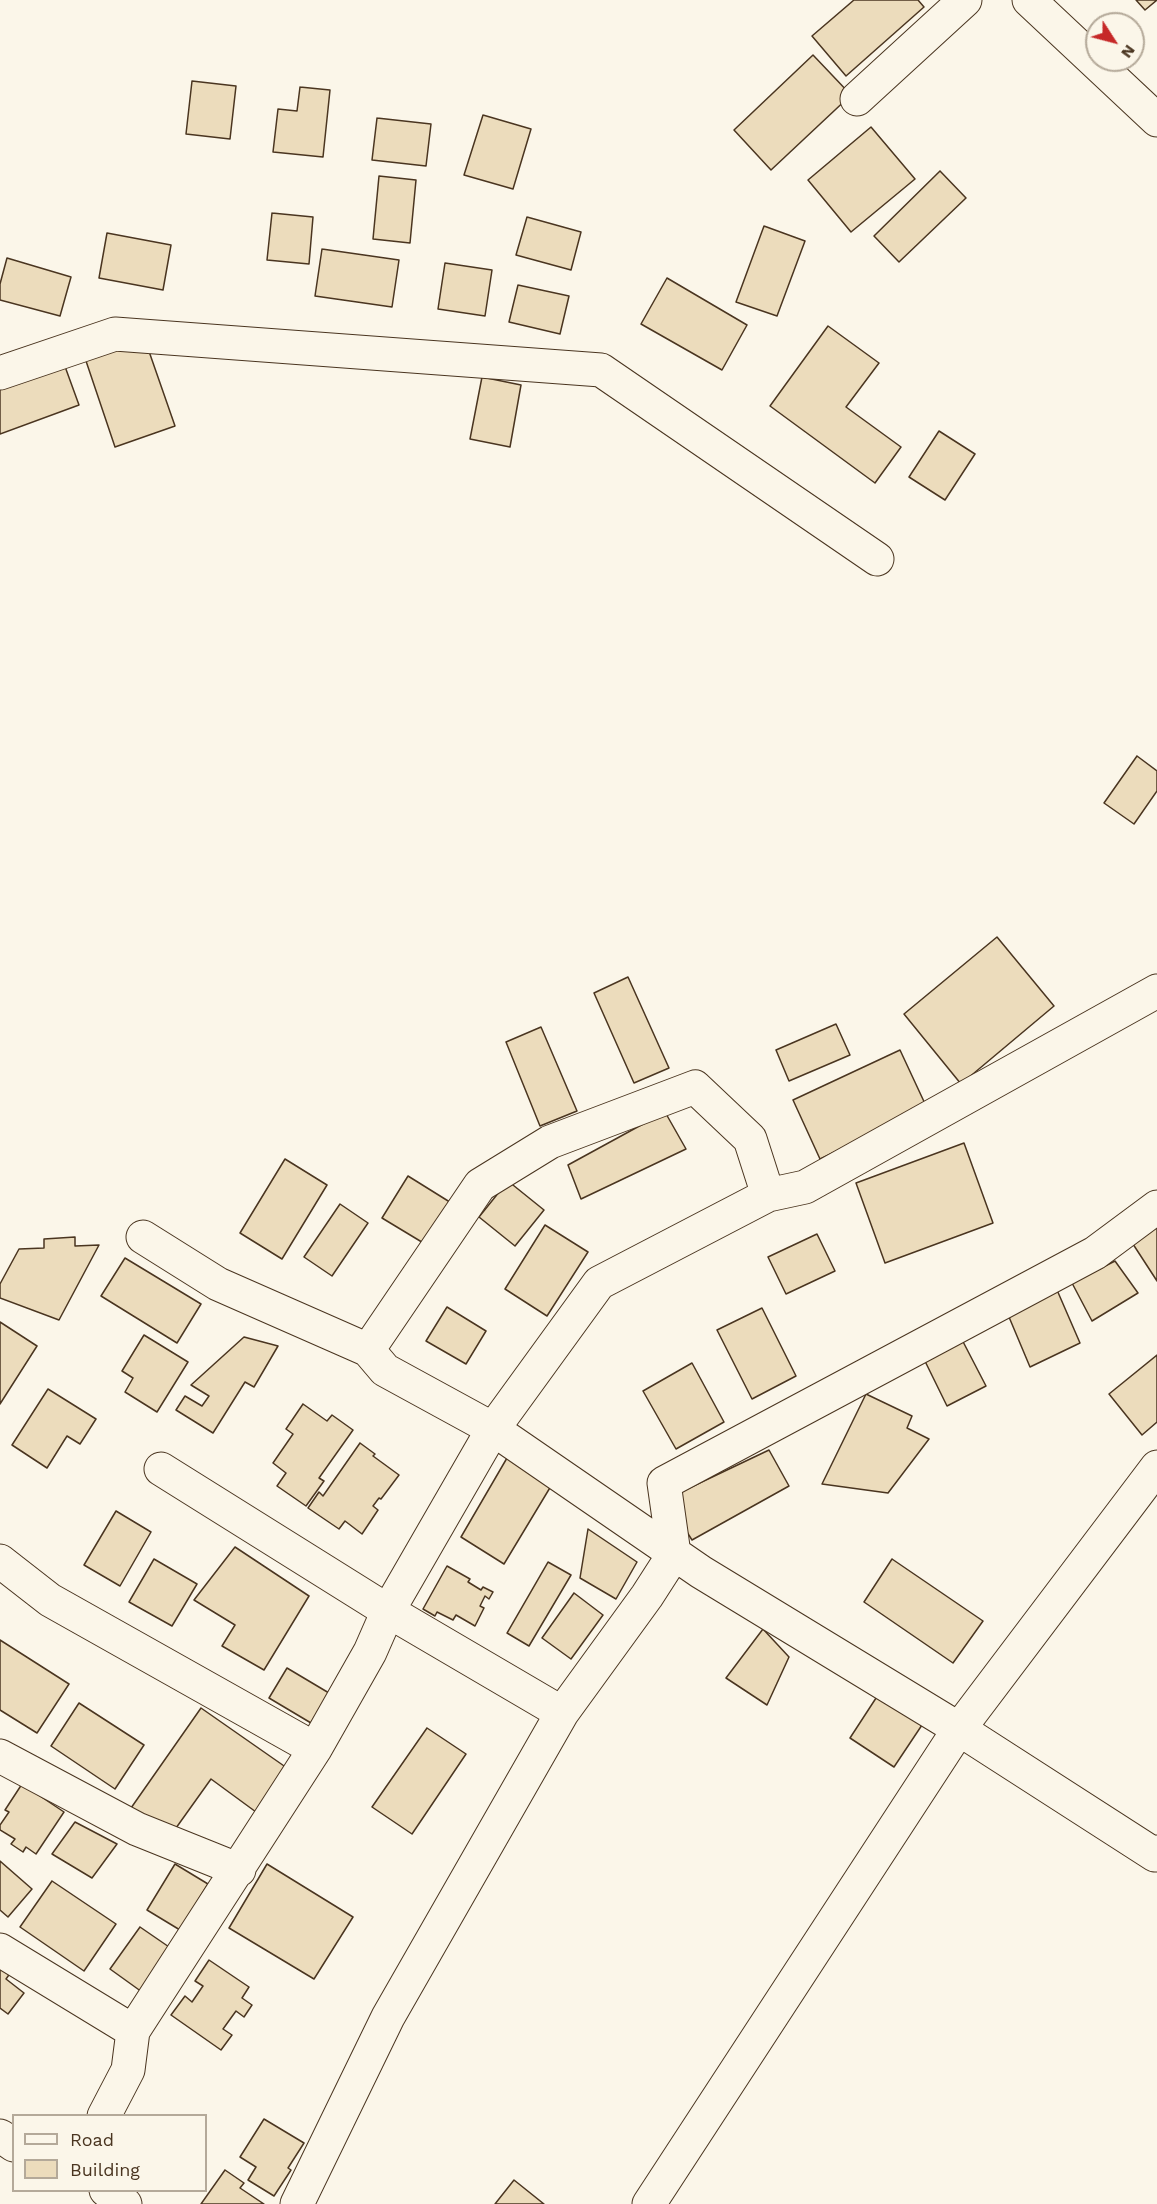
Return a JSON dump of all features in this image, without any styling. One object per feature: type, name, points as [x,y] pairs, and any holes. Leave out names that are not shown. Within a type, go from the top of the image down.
[{"type":"street","points":[[857,99],[965,0]]},
{"type":"street","points":[[1029,0],[1157,120]]},
{"type":"street","points":[[0,374],[115,334],[602,370],[877,559]]},
{"type":"street","points":[[105,2114],[128,2070],[133,2031],[315,1749],[370,1652],[388,1611],[493,1429],[599,1283],[768,1195],[805,1187],[1157,991]]},
{"type":"street","points":[[368,1350],[480,1185],[550,1142],[695,1087],[750,1139],[768,1195]]},
{"type":"street","points":[[297,2204],[388,2017],[562,1713],[648,1596],[674,1554],[664,1483],[1095,1253],[1157,1207]]},
{"type":"street","points":[[143,1237],[218,1284],[368,1350],[385,1370],[493,1429],[674,1554],[959,1729],[1155,1855],[1157,1852]]},
{"type":"street","points":[[649,2204],[959,1729],[1157,1467]]},
{"type":"street","points":[[161,1469],[388,1611],[562,1713]]},
{"type":"street","points":[[0,1561],[50,1600],[315,1749]]},
{"type":"street","points":[[0,1756],[137,1829],[239,1870]]},
{"type":"street","points":[[0,1950],[133,2031]]},
{"type":"street","points":[[109,2192],[125,2204]]},
{"type":"building","points":[[854,0],[918,0],[924,7],[846,76],[812,36]]},
{"type":"building","points":[[1136,0],[1157,0],[1145,10]]},
{"type":"building","points":[[813,55],[851,95],[771,170],[734,130]]},
{"type":"building","points":[[192,81],[236,86],[230,139],[186,134]]},
{"type":"building","points":[[300,87],[330,90],[323,157],[273,152],[278,109],[297,111]]},
{"type":"building","points":[[483,115],[531,129],[513,189],[464,175]]},
{"type":"building","points":[[377,118],[431,124],[426,166],[372,160]]},
{"type":"building","points":[[871,127],[915,179],[851,232],[808,180]]},
{"type":"building","points":[[940,171],[966,198],[899,262],[874,236]]},
{"type":"building","points":[[379,176],[416,180],[410,243],[373,239]]},
{"type":"building","points":[[272,213],[313,217],[309,264],[267,260]]},
{"type":"building","points":[[527,217],[581,232],[571,270],[516,255]]},
{"type":"building","points":[[764,226],[805,241],[777,316],[736,302]]},
{"type":"building","points":[[107,233],[171,245],[163,290],[99,278]]},
{"type":"building","points":[[322,249],[399,260],[392,307],[315,296]]},
{"type":"building","points":[[7,258],[71,277],[60,316],[0,300],[0,284]]},
{"type":"building","points":[[445,263],[492,270],[485,316],[438,309]]},
{"type":"building","points":[[667,278],[747,325],[722,370],[641,324]]},
{"type":"building","points":[[518,285],[569,296],[560,334],[509,322]]},
{"type":"building","points":[[828,326],[879,363],[846,407],[901,447],[875,483],[770,406]]},
{"type":"building","points":[[144,337],[175,426],[115,447],[85,358]]},
{"type":"building","points":[[63,361],[79,405],[0,434],[0,384]]},
{"type":"building","points":[[482,377],[521,385],[510,447],[470,439]]},
{"type":"building","points":[[939,431],[975,454],[945,500],[909,477]]},
{"type":"building","points":[[1137,756],[1157,771],[1157,791],[1134,824],[1104,803]]},
{"type":"building","points":[[997,937],[1054,1006],[961,1084],[904,1014]]},
{"type":"building","points":[[628,977],[669,1068],[634,1083],[594,993]]},
{"type":"building","points":[[836,1024],[850,1055],[789,1081],[776,1050]]},
{"type":"building","points":[[541,1027],[577,1111],[540,1126],[506,1042]]},
{"type":"building","points":[[900,1050],[927,1108],[820,1159],[793,1100]]},
{"type":"building","points":[[665,1112],[686,1149],[581,1199],[568,1165]]},
{"type":"building","points":[[964,1143],[993,1223],[885,1263],[856,1183]]},
{"type":"building","points":[[285,1159],[327,1185],[282,1259],[240,1233]]},
{"type":"building","points":[[408,1176],[461,1209],[435,1250],[382,1218]]},
{"type":"building","points":[[508,1181],[544,1210],[515,1246],[479,1217]]},
{"type":"building","points":[[340,1204],[368,1223],[332,1276],[304,1257]]},
{"type":"building","points":[[545,1225],[588,1252],[547,1316],[505,1289]]},
{"type":"building","points":[[1157,1226],[1157,1281],[1131,1241]]},
{"type":"building","points":[[817,1234],[835,1271],[786,1294],[768,1257]]},
{"type":"building","points":[[75,1237],[75,1246],[99,1245],[59,1320],[0,1298],[0,1284],[19,1249],[44,1248],[44,1239]]},
{"type":"building","points":[[125,1258],[201,1304],[177,1343],[101,1296]]},
{"type":"building","points":[[1115,1261],[1138,1293],[1092,1321],[1072,1283]]},
{"type":"building","points":[[1057,1290],[1080,1343],[1030,1367],[1009,1317]]},
{"type":"building","points":[[447,1307],[486,1331],[466,1364],[426,1341]]},
{"type":"building","points":[[762,1308],[796,1376],[752,1399],[717,1330]]},
{"type":"building","points":[[0,1322],[37,1346],[0,1404]]},
{"type":"building","points":[[958,1332],[986,1386],[947,1406],[920,1351]]},
{"type":"building","points":[[144,1335],[188,1362],[157,1412],[125,1392],[133,1378],[122,1371]]},
{"type":"building","points":[[244,1337],[278,1346],[254,1387],[245,1382],[213,1433],[176,1410],[185,1396],[202,1406],[209,1396],[191,1385]]},
{"type":"building","points":[[1157,1355],[1157,1422],[1142,1435],[1109,1394]]},
{"type":"building","points":[[692,1363],[724,1422],[676,1449],[643,1391]]},
{"type":"building","points":[[48,1389],[96,1419],[80,1444],[67,1436],[47,1468],[12,1445]]},
{"type":"building","points":[[866,1394],[912,1416],[907,1428],[929,1439],[888,1493],[822,1484]]},
{"type":"building","points":[[303,1404],[327,1421],[332,1415],[353,1430],[319,1478],[324,1481],[306,1506],[277,1486],[286,1473],[273,1463],[293,1434],[286,1429]]},
{"type":"building","points":[[360,1443],[375,1454],[373,1456],[399,1475],[373,1506],[378,1510],[362,1534],[345,1521],[339,1529],[308,1508],[319,1492],[323,1496]]},
{"type":"building","points":[[769,1450],[789,1486],[692,1540],[666,1499]]},
{"type":"building","points":[[507,1458],[551,1486],[504,1564],[461,1537]]},
{"type":"building","points":[[116,1511],[151,1532],[120,1586],[84,1565]]},
{"type":"building","points":[[588,1529],[637,1562],[616,1599],[580,1578]]},
{"type":"building","points":[[235,1547],[309,1596],[264,1670],[222,1646],[235,1625],[194,1600]]},
{"type":"building","points":[[154,1559],[197,1584],[172,1626],[129,1602]]},
{"type":"building","points":[[892,1559],[983,1621],[953,1663],[864,1602]]},
{"type":"building","points":[[548,1562],[571,1575],[529,1646],[507,1633]]},
{"type":"building","points":[[447,1566],[470,1579],[468,1582],[481,1590],[483,1587],[493,1592],[489,1599],[485,1596],[480,1606],[484,1608],[475,1626],[456,1615],[453,1620],[437,1612],[435,1616],[423,1609]]},
{"type":"building","points":[[574,1593],[603,1615],[571,1659],[542,1638]]},
{"type":"building","points":[[763,1629],[789,1657],[767,1705],[726,1678]]},
{"type":"building","points":[[0,1640],[69,1684],[37,1733],[0,1710]]},
{"type":"building","points":[[287,1668],[329,1693],[311,1723],[269,1698]]},
{"type":"building","points":[[878,1695],[922,1725],[894,1767],[850,1738]]},
{"type":"building","points":[[79,1703],[144,1745],[115,1789],[51,1746]]},
{"type":"building","points":[[201,1708],[287,1768],[256,1812],[211,1779],[171,1835],[131,1808]]},
{"type":"building","points":[[427,1728],[466,1754],[412,1834],[372,1807]]},
{"type":"building","points":[[22,1784],[64,1812],[36,1854],[26,1847],[23,1852],[11,1844],[15,1839],[0,1830],[0,1825],[9,1812],[5,1810]]},
{"type":"building","points":[[75,1822],[117,1844],[92,1878],[52,1854]]},
{"type":"building","points":[[0,1861],[32,1889],[8,1917],[0,1910]]},
{"type":"building","points":[[175,1864],[208,1884],[180,1930],[147,1910]]},
{"type":"building","points":[[267,1864],[353,1917],[314,1979],[229,1928]]},
{"type":"building","points":[[52,1881],[116,1924],[84,1971],[20,1927]]},
{"type":"building","points":[[140,1927],[172,1949],[142,1992],[110,1969]]},
{"type":"building","points":[[0,1948],[11,1972],[6,1979],[24,1993],[8,2014],[0,2008]]},
{"type":"building","points":[[209,1960],[249,1987],[242,1998],[252,2005],[244,2017],[236,2011],[223,2029],[232,2035],[221,2050],[171,2015],[185,1996],[192,2002],[203,1986],[195,1981]]},
{"type":"building","points":[[264,2119],[304,2143],[288,2168],[291,2170],[274,2196],[248,2180],[256,2167],[240,2157]]},
{"type":"building","points":[[225,2170],[244,2183],[240,2188],[264,2204],[201,2204]]},
{"type":"building","points":[[514,2180],[544,2204],[495,2204]]}]
